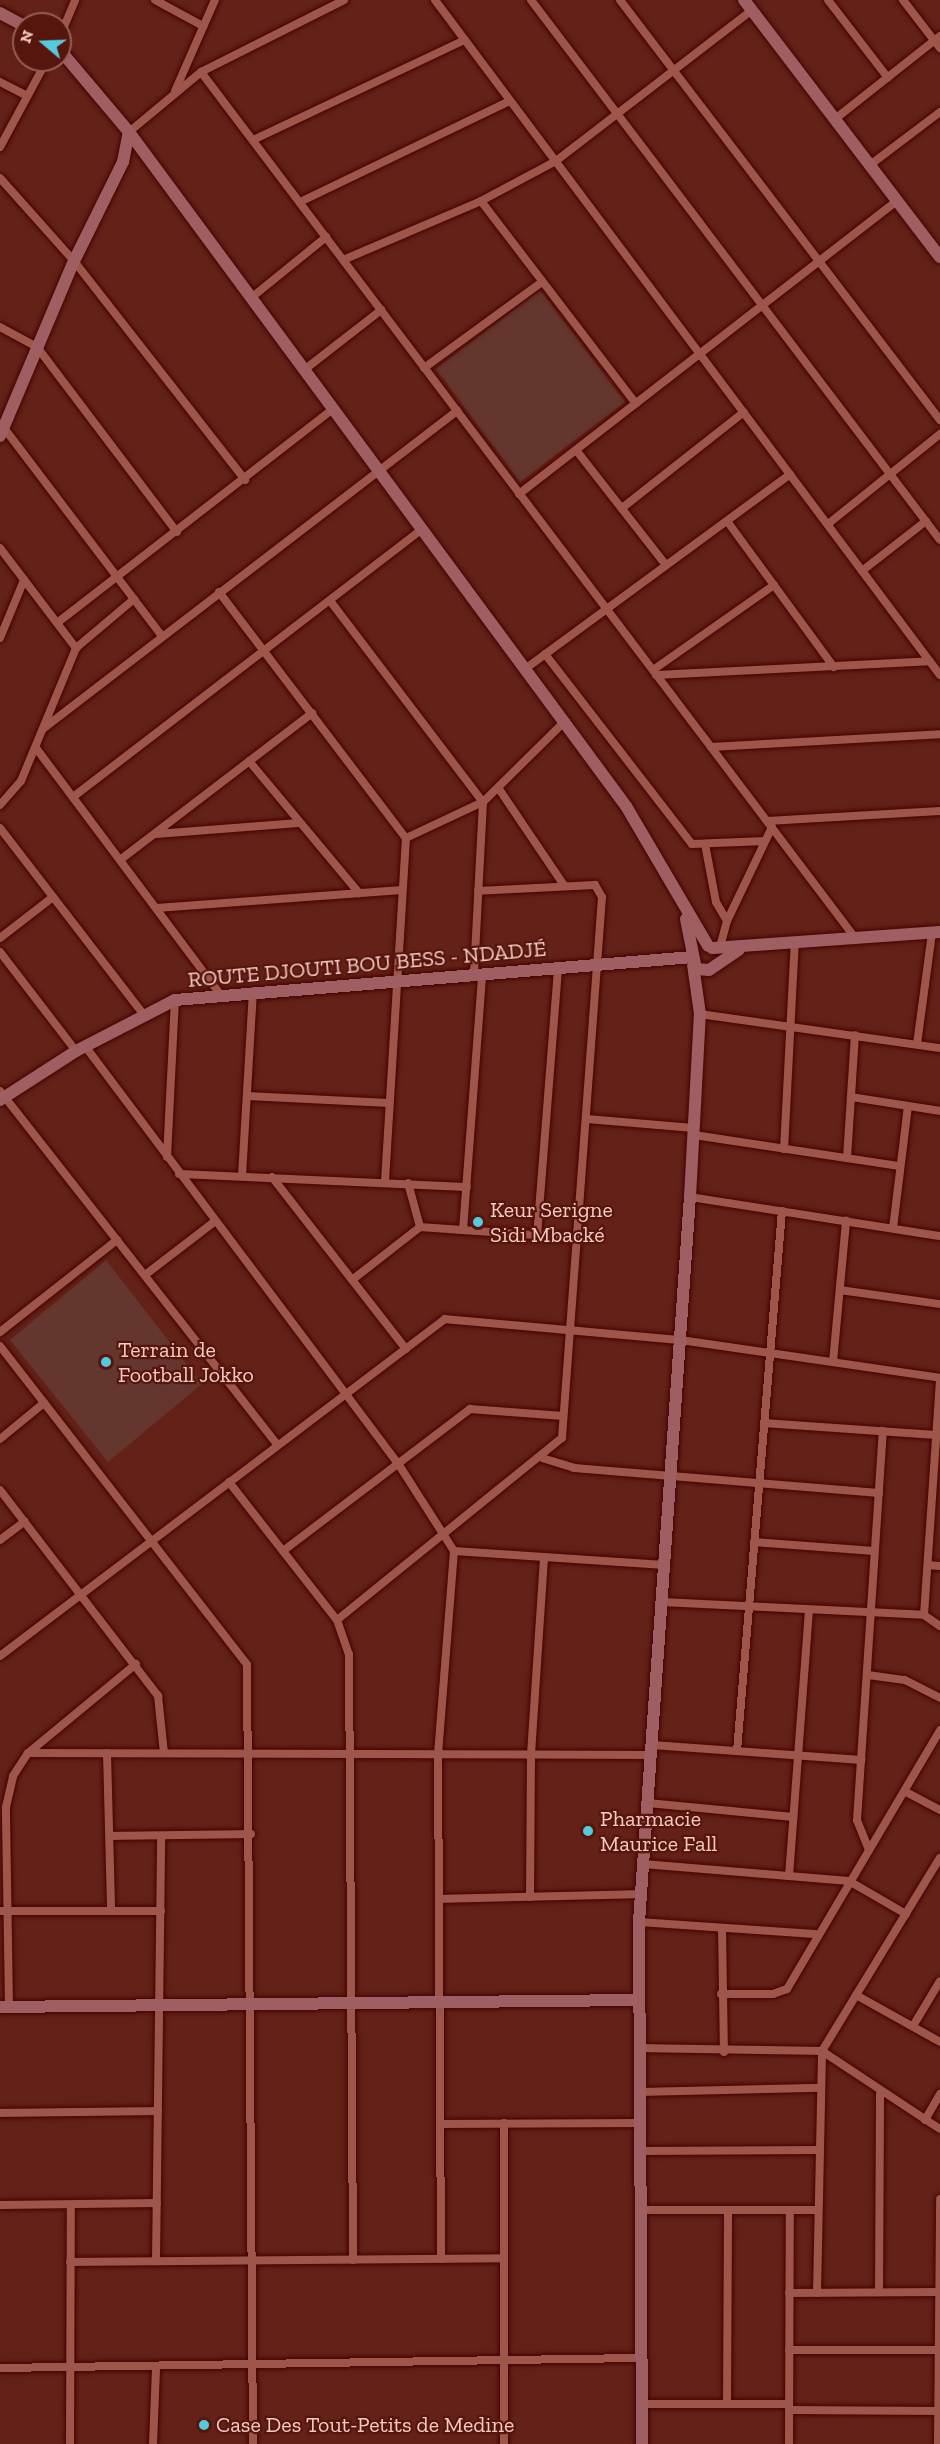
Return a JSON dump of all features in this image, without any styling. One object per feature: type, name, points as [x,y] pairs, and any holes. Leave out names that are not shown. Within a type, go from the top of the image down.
[{"type":"main road","points":[[748,5],[897,201],[938,250]]},
{"type":"main road","points":[[72,64],[129,132],[626,806],[686,915],[713,954]]},
{"type":"main road","points":[[2,429],[74,261],[123,162],[129,132]]},
{"type":"main road","points":[[642,2444],[638,2123],[639,1922],[672,1476],[700,1014],[700,998],[686,915]]},
{"type":"main road","points":[[693,958],[751,945],[936,933]]},
{"type":"main road","points":[[693,958],[713,954]]},
{"type":"main road","points":[[700,998],[713,954]]},
{"type":"main road","name":"ROUTE DJOUTI BOU BESS - NDADJÉ","points":[[1,1096],[81,1048],[143,1014],[175,1000],[219,993],[599,967],[693,958]]},
{"type":"main road","points":[[4,2007],[638,2000]]},
{"type":"street","points":[[155,0],[203,26]]},
{"type":"street","points":[[175,91],[215,0]]},
{"type":"street","points":[[129,132],[175,91],[201,72],[344,0]]},
{"type":"street","points":[[435,0],[940,675]]},
{"type":"street","points":[[531,0],[940,540]]},
{"type":"street","points":[[620,0],[940,420]]},
{"type":"street","points":[[828,0],[888,78]]},
{"type":"street","points":[[835,119],[938,42],[903,0]]},
{"type":"street","points":[[343,260],[481,201],[556,161],[673,69],[748,5]]},
{"type":"street","points":[[253,140],[465,40]]},
{"type":"street","points":[[0,147],[40,72]]},
{"type":"street","points":[[201,72],[856,939]]},
{"type":"street","points":[[0,82],[27,96]]},
{"type":"street","points":[[300,202],[510,100]]},
{"type":"street","points":[[870,165],[940,112]]},
{"type":"street","points":[[0,178],[74,261],[245,480]]},
{"type":"street","points":[[481,201],[636,404]]},
{"type":"street","points":[[519,494],[897,201]]},
{"type":"street","points":[[251,298],[326,237]]},
{"type":"street","points":[[424,368],[542,282]]},
{"type":"street","points":[[304,370],[381,310]]},
{"type":"street","points":[[0,327],[37,347],[177,532]]},
{"type":"street","points":[[57,623],[245,480],[333,409]]},
{"type":"street","points":[[44,728],[376,468],[457,411]]},
{"type":"street","points":[[622,508],[744,412]]},
{"type":"street","points":[[2,429],[162,636]]},
{"type":"street","points":[[828,525],[940,434]]},
{"type":"street","points":[[576,450],[666,565]]},
{"type":"street","points":[[525,669],[790,474]]},
{"type":"street","points":[[727,520],[834,667]]},
{"type":"street","points":[[862,571],[926,520]]},
{"type":"street","points":[[73,797],[265,652],[422,529]]},
{"type":"street","points":[[0,549],[76,648]]},
{"type":"street","points":[[0,638],[24,580]]},
{"type":"street","points":[[654,672],[774,585]]},
{"type":"street","points":[[219,592],[406,838],[401,890],[385,1181]]},
{"type":"street","points":[[0,805],[18,788],[76,648],[134,599]]},
{"type":"street","points":[[330,602],[483,802],[478,891],[478,975],[463,1230]]},
{"type":"street","points":[[545,654],[689,842],[705,844],[765,842]]},
{"type":"street","points":[[654,672],[930,662]]},
{"type":"street","points":[[120,860],[312,713]]},
{"type":"street","points":[[406,838],[483,802],[499,789],[564,722]]},
{"type":"street","points":[[711,747],[940,734]]},
{"type":"street","points":[[36,748],[219,993]]},
{"type":"street","points":[[249,761],[359,893]]},
{"type":"street","points":[[499,789],[563,884]]},
{"type":"street","points":[[770,824],[940,811]]},
{"type":"street","points":[[155,834],[299,823]]},
{"type":"street","points":[[713,954],[765,842],[770,824]]},
{"type":"street","points":[[0,828],[143,1014]]},
{"type":"street","points":[[705,844],[716,902],[727,921]]},
{"type":"street","points":[[337,1620],[448,1534],[559,1443],[599,967],[600,888],[563,884],[478,891]]},
{"type":"street","points":[[157,908],[401,890]]},
{"type":"street","points":[[0,938],[53,897]]},
{"type":"street","points":[[917,1044],[936,933]]},
{"type":"street","points":[[784,1149],[795,941]]},
{"type":"street","points":[[0,952],[81,1048],[179,1174],[399,1465],[448,1534],[454,1551],[438,1753],[441,2259]]},
{"type":"street","points":[[537,1236],[558,970]]},
{"type":"street","points":[[242,1176],[253,991]]},
{"type":"street","points":[[166,1157],[175,1000]]},
{"type":"street","points":[[700,1014],[790,1024],[940,1048]]},
{"type":"street","points":[[847,1158],[855,1035]]},
{"type":"street","points":[[247,1095],[389,1103]]},
{"type":"street","points":[[1,1096],[278,1445]]},
{"type":"street","points":[[851,1097],[940,1111]]},
{"type":"street","points":[[892,1228],[908,1106]]},
{"type":"street","points":[[587,1119],[694,1132],[784,1149],[900,1166]]},
{"type":"street","points":[[179,1174],[385,1181],[466,1187]]},
{"type":"street","points":[[272,1177],[406,1349]]},
{"type":"street","points":[[408,1183],[420,1227]]},
{"type":"street","points":[[690,1197],[940,1236]]},
{"type":"street","points":[[736,1751],[782,1211]]},
{"type":"street","points":[[833,1362],[846,1221]]},
{"type":"street","points":[[145,1275],[214,1222]]},
{"type":"street","points":[[352,1280],[420,1227],[577,1238]]},
{"type":"street","points":[[0,1332],[117,1240]]},
{"type":"street","points":[[840,1290],[940,1304]]},
{"type":"street","points":[[0,1656],[81,1592],[445,1319],[681,1340],[940,1380],[936,1435],[938,1448],[924,1615]]},
{"type":"street","points":[[0,1346],[247,1665],[252,1755],[250,1834],[253,2444]]},
{"type":"street","points":[[0,1439],[44,1403]]},
{"type":"street","points":[[283,1551],[471,1409],[563,1416]]},
{"type":"street","points":[[764,1423],[936,1435]]},
{"type":"street","points":[[869,1850],[858,1833],[883,1431]]},
{"type":"street","points":[[542,1458],[565,1467],[879,1493]]},
{"type":"street","points":[[228,1482],[337,1620],[349,1654],[348,2003],[353,2260]]},
{"type":"street","points":[[0,1490],[136,1664],[161,1703],[164,1753]]},
{"type":"street","points":[[0,1540],[25,1521]]},
{"type":"street","points":[[754,1542],[874,1551]]},
{"type":"street","points":[[454,1551],[665,1565]]},
{"type":"street","points":[[530,1897],[531,1754],[544,1557]]},
{"type":"street","points":[[928,1565],[940,1566]]},
{"type":"street","points":[[662,1602],[924,1615],[940,1626]]},
{"type":"street","points":[[789,1876],[809,1610]]},
{"type":"street","points":[[4,2007],[3,1807],[13,1776],[28,1753],[136,1664]]},
{"type":"street","points":[[868,1675],[905,1680],[940,1698]]},
{"type":"street","points":[[721,1994],[781,1993],[815,1934],[906,1792],[940,1730]]},
{"type":"street","points":[[28,1753],[531,1754],[652,1750],[736,1751],[861,1760]]},
{"type":"street","points":[[107,1753],[111,1911]]},
{"type":"street","points":[[906,1792],[940,1810]]},
{"type":"street","points":[[648,1803],[793,1816]]},
{"type":"street","points":[[110,1836],[250,1834]]},
{"type":"street","points":[[156,2261],[158,2111],[155,2006],[161,1911],[161,1836]]},
{"type":"street","points":[[818,2293],[818,2150],[822,2051],[940,1858]]},
{"type":"street","points":[[643,1864],[849,1881],[906,1914]]},
{"type":"street","points":[[439,1899],[641,1894]]},
{"type":"street","points":[[4,1911],[161,1911]]},
{"type":"street","points":[[639,1922],[815,1934]]},
{"type":"street","points":[[722,1928],[721,1994],[724,2052]]},
{"type":"street","points":[[913,2026],[940,1981]]},
{"type":"street","points":[[856,1995],[940,2042]]},
{"type":"street","points":[[639,2048],[724,2052],[822,2051],[880,2094],[940,2129]]},
{"type":"street","points":[[639,2092],[820,2088]]},
{"type":"street","points":[[879,2292],[880,2094]]},
{"type":"street","points":[[925,2120],[940,2094]]},
{"type":"street","points":[[0,2112],[158,2111]]},
{"type":"street","points":[[441,2124],[638,2123]]},
{"type":"street","points":[[504,2124],[504,2444]]},
{"type":"street","points":[[639,2151],[818,2150]]},
{"type":"street","points":[[938,2444],[940,2199]]},
{"type":"street","points":[[0,2205],[157,2203]]},
{"type":"street","points":[[70,2444],[67,2367],[71,2205]]},
{"type":"street","points":[[639,2210],[818,2210]]},
{"type":"street","points":[[727,2404],[728,2210]]},
{"type":"street","points":[[789,2444],[790,2210]]},
{"type":"street","points":[[70,2262],[504,2258]]},
{"type":"street","points":[[789,2293],[940,2292]]},
{"type":"street","points":[[789,2350],[939,2350]]},
{"type":"street","points":[[0,2368],[156,2368],[252,2364],[640,2358]]},
{"type":"street","points":[[153,2444],[156,2368]]},
{"type":"street","points":[[641,2404],[727,2404],[939,2411]]},
{"type":"shaded area","points":[[540,290],[625,402],[520,482],[436,369]]},
{"type":"shaded area","name":"Terrain de Football Jokko","points":[[106,1260],[202,1384],[108,1462],[10,1340]]},
{"type":"place","name":"Keur Serigne Sidi Mbacké","points":[[478,1222]]},
{"type":"place","name":"Terrain de Football Jokko","points":[[106,1362]]},
{"type":"place","name":"Pharmacie Maurice Fall","points":[[588,1831]]},
{"type":"place","name":"Case Des Tout-Petits de Medine","points":[[204,2425]]}]
